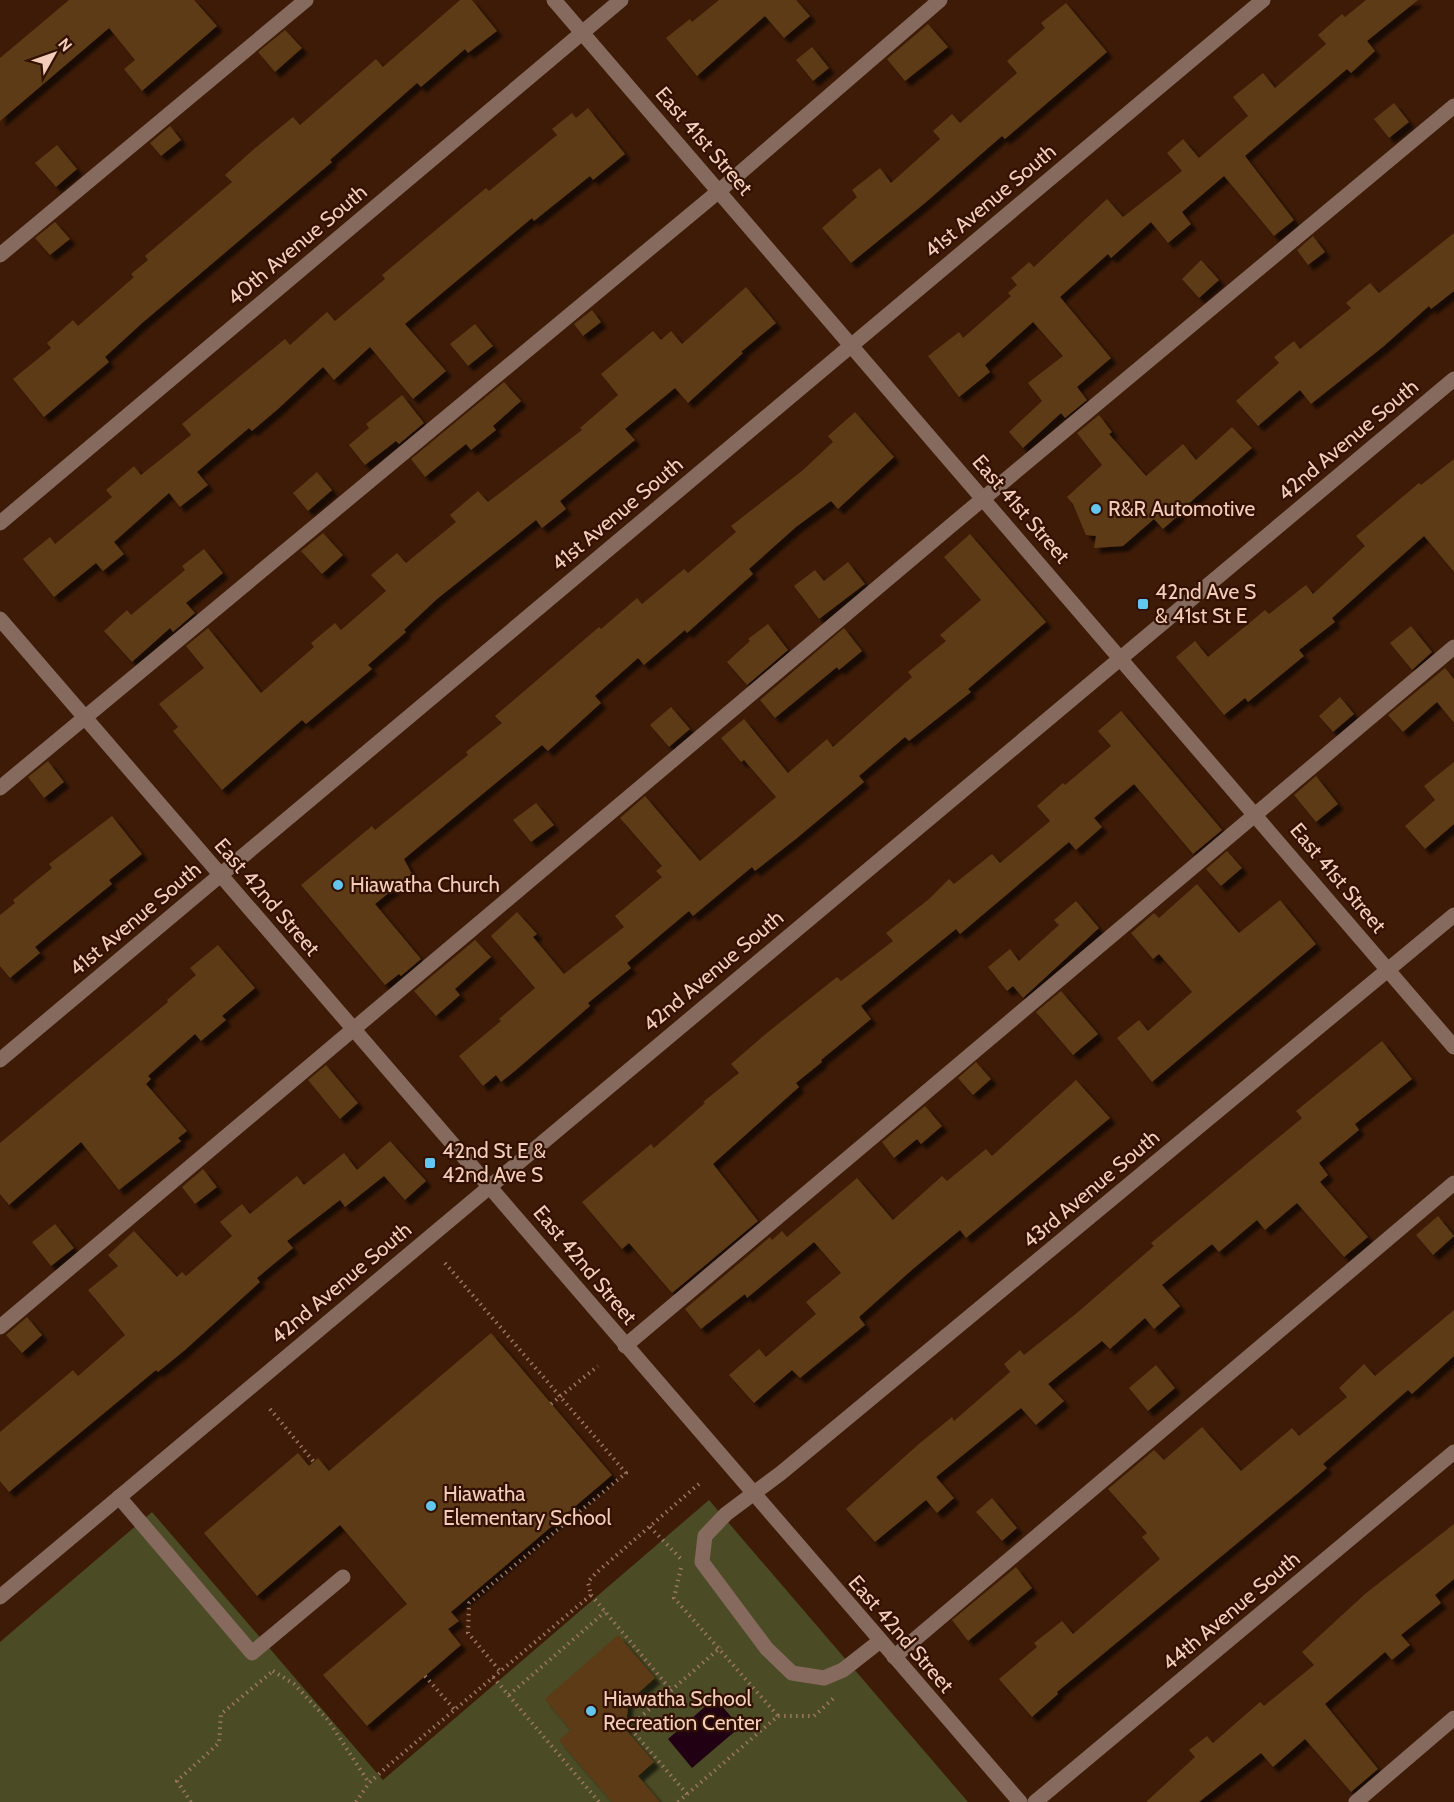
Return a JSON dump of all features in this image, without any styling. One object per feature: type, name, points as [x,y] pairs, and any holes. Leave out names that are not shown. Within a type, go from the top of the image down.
[{"type":"street","points":[[0,255],[306,0]]},
{"type":"street","name":"East 41st Street","points":[[554,0],[1256,813],[1454,1047]]},
{"type":"street","name":"40th Avenue South","points":[[0,523],[621,0]]},
{"type":"street","points":[[0,788],[719,191],[940,0]]},
{"type":"street","name":"41st Avenue South","points":[[0,1060],[1263,0]]},
{"type":"street","points":[[0,1327],[983,498],[1454,106]]},
{"type":"street","name":"42nd Avenue South","points":[[0,1597],[1454,379]]},
{"type":"street","name":"East 42nd Street","points":[[0,620],[490,1185],[625,1346],[1020,1802]]},
{"type":"street","points":[[625,1346],[1454,647]]},
{"type":"street","name":"43rd Avenue South","points":[[880,1641],[843,1670],[824,1678],[792,1673],[767,1649],[702,1562],[705,1536],[726,1514],[1454,915]]},
{"type":"street","points":[[894,1657],[1454,1184]]},
{"type":"street","name":"44th Avenue South","points":[[1035,1802],[1454,1452]]},
{"type":"street","points":[[119,1497],[252,1653],[343,1577]]},
{"type":"street","points":[[1356,1802],[1454,1718]]},
{"type":"path","points":[[445,1263],[626,1473],[469,1603],[468,1633],[500,1671]]},
{"type":"path","points":[[551,1404],[598,1366]]},
{"type":"path","points":[[270,1409],[314,1462]]},
{"type":"path","points":[[671,1690],[591,1595],[588,1582],[700,1483]]},
{"type":"path","points":[[650,1527],[682,1561],[675,1598],[778,1716]]},
{"type":"path","points":[[356,1802],[369,1783],[591,1595]]},
{"type":"path","points":[[509,1695],[605,1612]]},
{"type":"path","points":[[687,1794],[629,1727],[720,1648]]},
{"type":"path","points":[[252,1653],[273,1671],[294,1684],[322,1713],[369,1783]]},
{"type":"path","points":[[191,1802],[177,1780],[219,1743],[221,1714],[273,1671]]},
{"type":"path","points":[[426,1676],[454,1709]]},
{"type":"path","points":[[494,1677],[599,1802]]},
{"type":"path","points":[[678,1802],[778,1716],[814,1716],[840,1694]]},
{"type":"path","points":[[627,1720],[636,1721]]},
{"type":"shaded area","points":[[709,1500],[968,1802],[0,1802],[0,1642],[152,1512],[383,1780]]},
{"type":"shaded area","points":[[715,1698],[740,1727],[692,1768],[668,1739]]},
{"type":"building","points":[[69,0],[194,0],[217,26],[142,91],[124,69],[135,60],[109,28],[0,121],[0,58]]},
{"type":"building","points":[[460,0],[472,0],[497,31],[468,53],[465,49],[421,87],[417,83],[330,160],[332,162],[141,324],[105,357],[109,362],[44,417],[13,379],[51,348],[47,343],[73,320],[78,326],[134,277],[131,274],[148,260],[145,256],[232,182],[225,175],[254,149],[293,117],[300,125],[376,59],[383,67]]},
{"type":"building","points":[[719,0],[796,0],[810,16],[784,38],[765,16],[697,76],[666,38],[690,19],[692,22]]},
{"type":"building","points":[[1366,0],[1418,0],[1367,41],[1375,51],[1351,73],[1347,69],[1245,156],[1294,220],[1274,236],[1224,176],[1182,212],[1191,224],[1168,243],[1151,222],[1111,258],[1108,254],[1060,297],[1111,358],[1077,387],[1087,400],[1065,418],[1061,413],[1023,448],[1009,432],[1042,401],[1028,383],[1063,356],[1033,322],[985,365],[990,372],[959,397],[928,356],[959,332],[963,338],[1011,296],[1008,293],[1017,285],[1011,278],[1029,262],[1034,267],[1107,199],[1123,217],[1182,171],[1167,153],[1183,139],[1199,158],[1248,116],[1233,97],[1263,73],[1275,88],[1326,44],[1318,35],[1342,14],[1345,17]]},
{"type":"building","points":[[1066,3],[1107,52],[1005,139],[1002,136],[851,263],[822,228],[857,197],[852,190],[880,168],[891,183],[940,139],[933,131],[952,114],[960,123],[1017,73],[1007,61],[1045,28],[1041,23]]},
{"type":"building","points":[[928,24],[948,47],[905,81],[887,59]]},
{"type":"building","points":[[285,30],[302,48],[275,72],[258,52]]},
{"type":"building","points":[[812,47],[829,68],[813,81],[796,60]]},
{"type":"building","points":[[1394,103],[1409,122],[1389,138],[1374,119]]},
{"type":"building","points":[[588,108],[625,154],[593,180],[590,176],[534,221],[532,218],[405,324],[446,371],[413,399],[370,347],[334,380],[323,367],[252,431],[249,428],[197,472],[208,485],[180,507],[169,493],[114,542],[124,554],[103,571],[96,563],[54,597],[23,559],[50,537],[55,544],[112,497],[106,490],[134,466],[141,475],[191,435],[182,424],[285,339],[290,345],[327,312],[335,321],[385,279],[382,275],[486,188],[489,191],[557,135],[552,129],[572,113],[576,118]]},
{"type":"building","points":[[170,126],[181,140],[161,156],[150,143]]},
{"type":"building","points":[[57,145],[77,169],[56,187],[35,163]]},
{"type":"building","points":[[55,222],[70,239],[50,255],[35,238]]},
{"type":"building","points":[[1454,233],[1454,291],[1431,309],[1429,306],[1384,346],[1311,404],[1300,390],[1258,426],[1236,401],[1279,363],[1274,357],[1294,341],[1300,349],[1351,308],[1346,303],[1370,283],[1379,293]]},
{"type":"building","points":[[1313,236],[1325,252],[1308,265],[1297,250]]},
{"type":"building","points":[[1201,260],[1219,280],[1199,298],[1182,279]]},
{"type":"building","points":[[746,287],[776,323],[741,352],[743,353],[688,403],[675,388],[625,429],[635,440],[560,501],[566,509],[542,528],[536,520],[437,599],[404,630],[406,632],[368,665],[372,669],[306,724],[302,720],[222,790],[173,731],[178,727],[159,704],[204,668],[186,646],[208,628],[261,693],[314,647],[311,643],[335,623],[341,630],[386,591],[371,575],[397,553],[406,563],[456,522],[450,515],[478,491],[488,502],[582,430],[580,428],[618,395],[601,374],[653,331],[661,340],[671,331],[682,344]]},
{"type":"building","points":[[592,310],[601,322],[583,336],[574,324]]},
{"type":"building","points":[[475,324],[493,346],[468,366],[450,344]]},
{"type":"building","points":[[504,382],[521,401],[493,426],[496,430],[471,450],[466,444],[425,477],[411,459]]},
{"type":"building","points":[[402,395],[424,423],[399,444],[396,441],[365,465],[349,445],[369,428],[366,424]]},
{"type":"building","points":[[855,412],[894,457],[838,509],[831,501],[796,527],[749,569],[753,574],[687,633],[685,630],[644,665],[638,658],[595,696],[601,703],[548,751],[542,745],[404,859],[412,874],[375,904],[421,959],[401,976],[399,974],[385,985],[301,885],[372,826],[375,830],[468,755],[466,752],[502,723],[495,716],[599,627],[601,629],[637,598],[642,604],[684,569],[688,573],[736,532],[731,526],[803,470],[833,442],[828,436]]},
{"type":"building","points":[[1099,415],[1112,432],[1109,434],[1146,476],[1183,444],[1196,460],[1232,427],[1252,448],[1163,529],[1154,519],[1123,546],[1094,548],[1096,536],[1086,535],[1073,504],[1067,497],[1102,465],[1077,433]]},
{"type":"building","points":[[1454,459],[1454,572],[1424,536],[1332,618],[1335,622],[1299,650],[1304,656],[1248,702],[1245,698],[1224,715],[1176,657],[1195,641],[1208,657],[1265,610],[1269,614],[1306,585],[1313,594],[1365,546],[1356,536],[1419,483],[1421,485]]},
{"type":"building","points":[[317,472],[332,490],[308,511],[293,493]]},
{"type":"building","points":[[323,533],[343,555],[322,574],[301,551]]},
{"type":"building","points":[[970,534],[1046,622],[968,689],[971,692],[909,741],[905,737],[859,776],[864,782],[797,838],[755,871],[752,867],[693,916],[689,911],[627,963],[631,968],[588,1003],[590,1006],[516,1070],[501,1082],[496,1075],[483,1086],[459,1056],[501,1021],[499,1019],[535,988],[491,936],[517,912],[537,934],[533,937],[564,974],[624,927],[615,916],[662,877],[656,871],[662,866],[620,818],[645,796],[700,861],[776,797],[744,760],[741,762],[721,738],[744,719],[788,773],[827,739],[833,747],[912,677],[908,672],[946,641],[940,635],[981,600],[944,557]]},
{"type":"building","points":[[204,549],[223,573],[186,603],[195,613],[173,632],[170,628],[132,662],[104,631],[127,610],[131,615],[185,570],[182,566]]},
{"type":"building","points":[[848,562],[865,584],[819,619],[794,586],[815,570],[824,581]]},
{"type":"building","points":[[768,624],[788,650],[747,685],[727,662],[750,641],[748,639]]},
{"type":"building","points":[[1411,626],[1432,652],[1412,670],[1390,643]]},
{"type":"building","points":[[844,628],[862,651],[839,670],[837,667],[775,718],[760,700]]},
{"type":"building","points":[[1445,668],[1454,679],[1454,723],[1437,702],[1403,732],[1388,715]]},
{"type":"building","points":[[1340,697],[1354,714],[1333,732],[1319,716]]},
{"type":"building","points":[[671,707],[690,729],[669,747],[650,725]]},
{"type":"building","points":[[1121,711],[1222,830],[1193,854],[1134,784],[1094,818],[1102,827],[1076,850],[1069,842],[960,934],[956,929],[861,1006],[871,1019],[821,1060],[822,1062],[796,1083],[799,1087],[713,1164],[758,1221],[672,1293],[629,1243],[622,1249],[582,1202],[651,1144],[654,1148],[705,1103],[703,1102],[739,1073],[731,1064],[768,1032],[837,977],[841,981],[893,941],[886,933],[929,899],[949,879],[954,884],[992,854],[1000,863],[1050,821],[1037,806],[1111,746],[1098,731]]},
{"type":"building","points":[[48,761],[64,782],[44,798],[28,777]]},
{"type":"building","points":[[1454,762],[1454,824],[1425,849],[1405,826],[1435,800],[1424,786]]},
{"type":"building","points":[[1316,776],[1338,804],[1316,822],[1294,795]]},
{"type":"building","points":[[536,803],[554,825],[531,842],[513,820]]},
{"type":"building","points":[[112,816],[142,854],[109,880],[112,884],[35,947],[40,953],[10,978],[0,966],[0,915],[15,903],[13,900],[52,868],[49,864]]},
{"type":"building","points":[[1227,851],[1242,868],[1221,886],[1206,869]]},
{"type":"building","points":[[1197,884],[1239,933],[1280,900],[1316,944],[1152,1082],[1117,1038],[1139,1020],[1148,1031],[1192,992],[1159,954],[1153,959],[1131,933],[1154,913],[1159,918]]},
{"type":"building","points":[[1076,901],[1099,928],[1023,998],[1013,986],[1007,991],[988,967],[1010,949],[1019,961],[1059,925],[1054,920]]},
{"type":"building","points":[[475,940],[491,957],[455,989],[460,995],[436,1016],[414,991]]},
{"type":"building","points":[[218,945],[255,988],[222,1016],[226,1020],[201,1041],[195,1034],[148,1076],[151,1079],[146,1084],[187,1131],[178,1138],[181,1141],[119,1190],[81,1142],[9,1205],[0,1194],[0,1143],[168,1002],[167,1000],[196,975],[190,968]]},
{"type":"building","points":[[1061,991],[1098,1034],[1073,1055],[1036,1012]]},
{"type":"building","points":[[1382,1041],[1412,1079],[1355,1124],[1359,1130],[1319,1163],[1328,1175],[1320,1182],[1368,1237],[1344,1257],[1297,1203],[1265,1230],[1257,1220],[1219,1252],[1212,1244],[1162,1285],[1180,1306],[1154,1329],[1145,1318],[1110,1349],[1102,1341],[1048,1384],[1064,1401],[1036,1425],[1021,1408],[936,1477],[954,1498],[937,1513],[926,1500],[875,1542],[846,1509],[920,1443],[952,1417],[954,1421],[1010,1372],[1004,1364],[1020,1350],[1024,1355],[1078,1312],[1154,1246],[1151,1243],[1302,1118],[1296,1111]]},
{"type":"building","points":[[976,1062],[991,1079],[973,1095],[958,1078]]},
{"type":"building","points":[[326,1065],[358,1103],[340,1119],[308,1080]]},
{"type":"building","points":[[1076,1080],[1110,1118],[966,1238],[960,1230],[914,1268],[859,1317],[865,1325],[800,1378],[792,1370],[754,1403],[729,1375],[759,1349],[766,1357],[816,1314],[806,1302],[841,1273],[814,1242],[747,1298],[745,1294],[701,1329],[685,1309],[770,1237],[772,1240],[782,1231],[787,1237],[857,1178],[893,1220],[942,1176],[947,1181],[986,1149],[992,1156]]},
{"type":"building","points":[[925,1106],[942,1126],[921,1144],[917,1139],[894,1158],[882,1142]]},
{"type":"building","points":[[390,1141],[426,1181],[405,1200],[384,1176],[345,1207],[340,1200],[287,1241],[293,1248],[257,1278],[260,1282],[185,1350],[158,1372],[156,1370],[9,1492],[0,1481],[0,1432],[73,1370],[78,1376],[125,1335],[88,1290],[118,1266],[108,1255],[134,1231],[177,1277],[182,1272],[186,1276],[232,1236],[220,1222],[242,1204],[250,1214],[297,1176],[304,1185],[344,1153],[357,1170]]},
{"type":"building","points":[[203,1169],[217,1187],[195,1204],[182,1187]]},
{"type":"building","points":[[1438,1216],[1454,1236],[1433,1255],[1416,1235]]},
{"type":"building","points":[[55,1224],[74,1248],[51,1266],[32,1242]]},
{"type":"building","points":[[1454,1310],[1454,1356],[1412,1394],[1408,1390],[1323,1464],[1327,1468],[1057,1692],[1058,1694],[1032,1717],[999,1679],[1037,1647],[1034,1643],[1062,1621],[1073,1634],[1160,1559],[1142,1537],[1147,1533],[1108,1489],[1154,1450],[1164,1460],[1202,1427],[1241,1471],[1292,1428],[1299,1436],[1347,1397],[1339,1388],[1364,1364],[1375,1376]]},
{"type":"building","points":[[27,1317],[42,1335],[22,1353],[6,1335]]},
{"type":"building","points":[[491,1333],[612,1475],[451,1612],[459,1621],[448,1629],[461,1645],[367,1726],[323,1675],[407,1604],[340,1525],[257,1596],[204,1533],[298,1453],[309,1466],[318,1458],[329,1471]]},
{"type":"building","points":[[1156,1365],[1175,1388],[1148,1411],[1129,1388]]},
{"type":"building","points":[[992,1498],[1017,1528],[1002,1541],[976,1512]]},
{"type":"building","points":[[1454,1524],[1454,1579],[1435,1595],[1441,1603],[1401,1635],[1410,1645],[1392,1660],[1385,1652],[1325,1704],[1378,1769],[1351,1792],[1305,1739],[1273,1767],[1261,1753],[1199,1802],[1146,1802],[1195,1757],[1189,1750],[1207,1736],[1213,1743],[1260,1702],[1264,1706],[1314,1665],[1302,1652],[1365,1594]]},
{"type":"building","points":[[1016,1567],[1032,1588],[968,1641],[952,1620]]},
{"type":"building","name":"Hiawatha School Recreation Center","points":[[618,1635],[655,1678],[628,1702],[626,1730],[654,1762],[638,1776],[660,1802],[612,1802],[559,1740],[571,1730],[545,1699]]},
{"type":"place","name":"R&R Automotive","points":[[1096,509]]},
{"type":"place","name":"42nd Ave S & 41st St E","points":[[1143,604]]},
{"type":"place","name":"Hiawatha Church","points":[[338,885]]},
{"type":"place","name":"42nd St E & 42nd Ave S","points":[[430,1163]]},
{"type":"place","name":"Hiawatha Elementary School","points":[[431,1506]]},
{"type":"place","name":"Hiawatha School Recreation Center","points":[[591,1711]]}]
